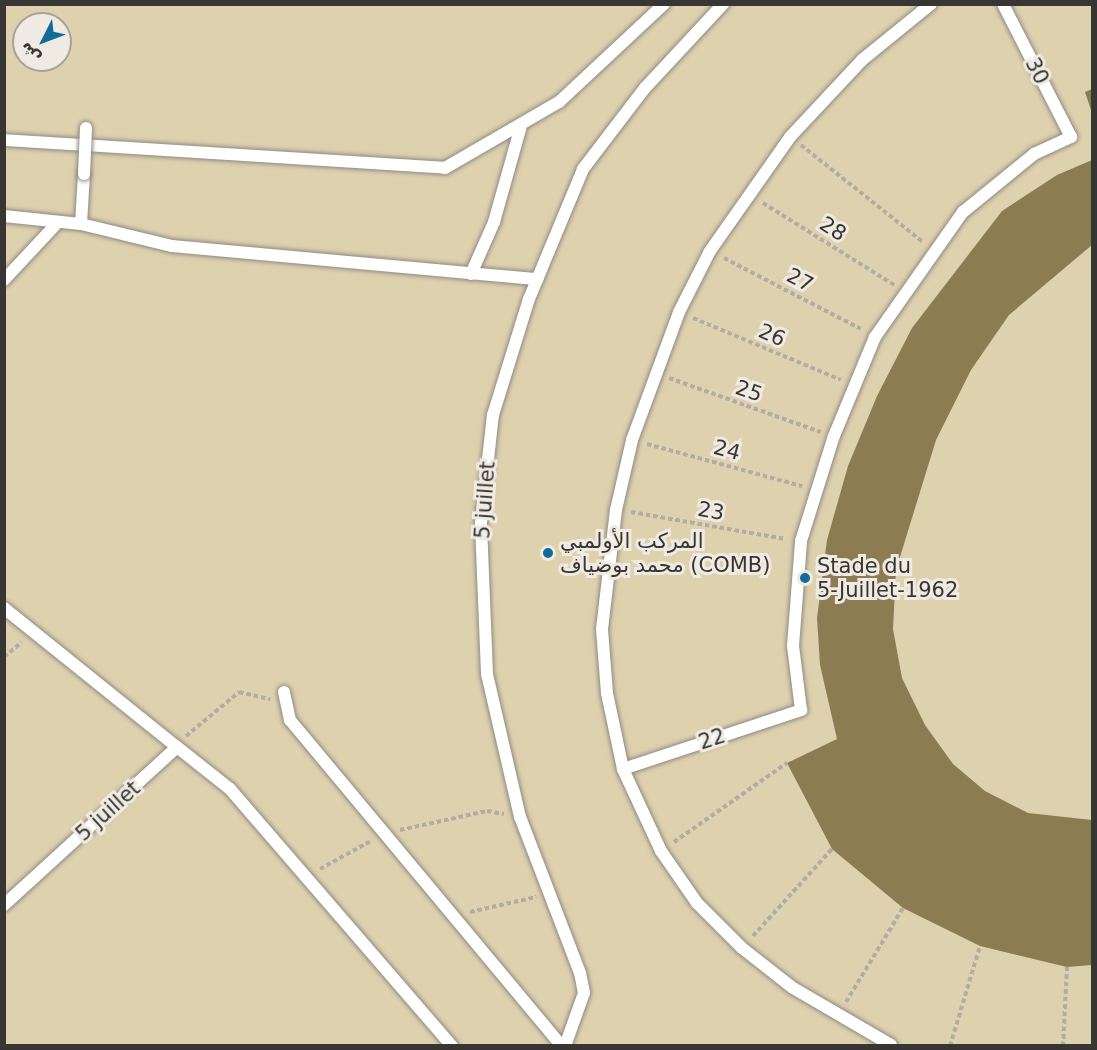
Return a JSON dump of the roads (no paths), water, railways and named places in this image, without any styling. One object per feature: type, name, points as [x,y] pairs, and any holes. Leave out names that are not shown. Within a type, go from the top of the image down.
[{"type":"lane","points":[[4,140],[415,170],[463,162],[559,102],[664,4]]},
{"type":"lane","name":"5 juillet","points":[[564,1046],[584,993],[545,895],[520,817],[488,674],[481,523],[493,415],[538,279],[583,169],[645,88],[723,4]]},
{"type":"lane","points":[[892,1045],[838,1016],[742,948],[697,903],[661,851],[623,769],[607,693],[602,629],[616,510],[632,440],[654,373],[679,312],[710,251],[747,193],[790,137],[862,60],[931,4]]},
{"type":"lane","name":"30","points":[[801,710],[793,646],[801,542],[815,489],[834,436],[875,336],[932,249],[1003,176],[1071,137],[1003,4]]},
{"type":"lane","points":[[471,274],[494,222],[521,126]]},
{"type":"lane","points":[[81,224],[86,128]]},
{"type":"lane","points":[[4,216],[81,224],[172,246],[538,279]]},
{"type":"lane","points":[[4,280],[58,222]]},
{"type":"lane","points":[[4,608],[230,789],[452,1046]]},
{"type":"lane","points":[[283,697],[290,720],[564,1046]]},
{"type":"lane","name":"22","points":[[623,769],[801,710]]},
{"type":"lane","name":"5 juillet","points":[[4,905],[177,747]]},
{"type":"place","name":"المركب الأولمبي محمد بوضياف (COMB)","points":[[548,553]]},
{"type":"place","name":"Stade du 5-Juillet-1962","points":[[805,578]]}]
